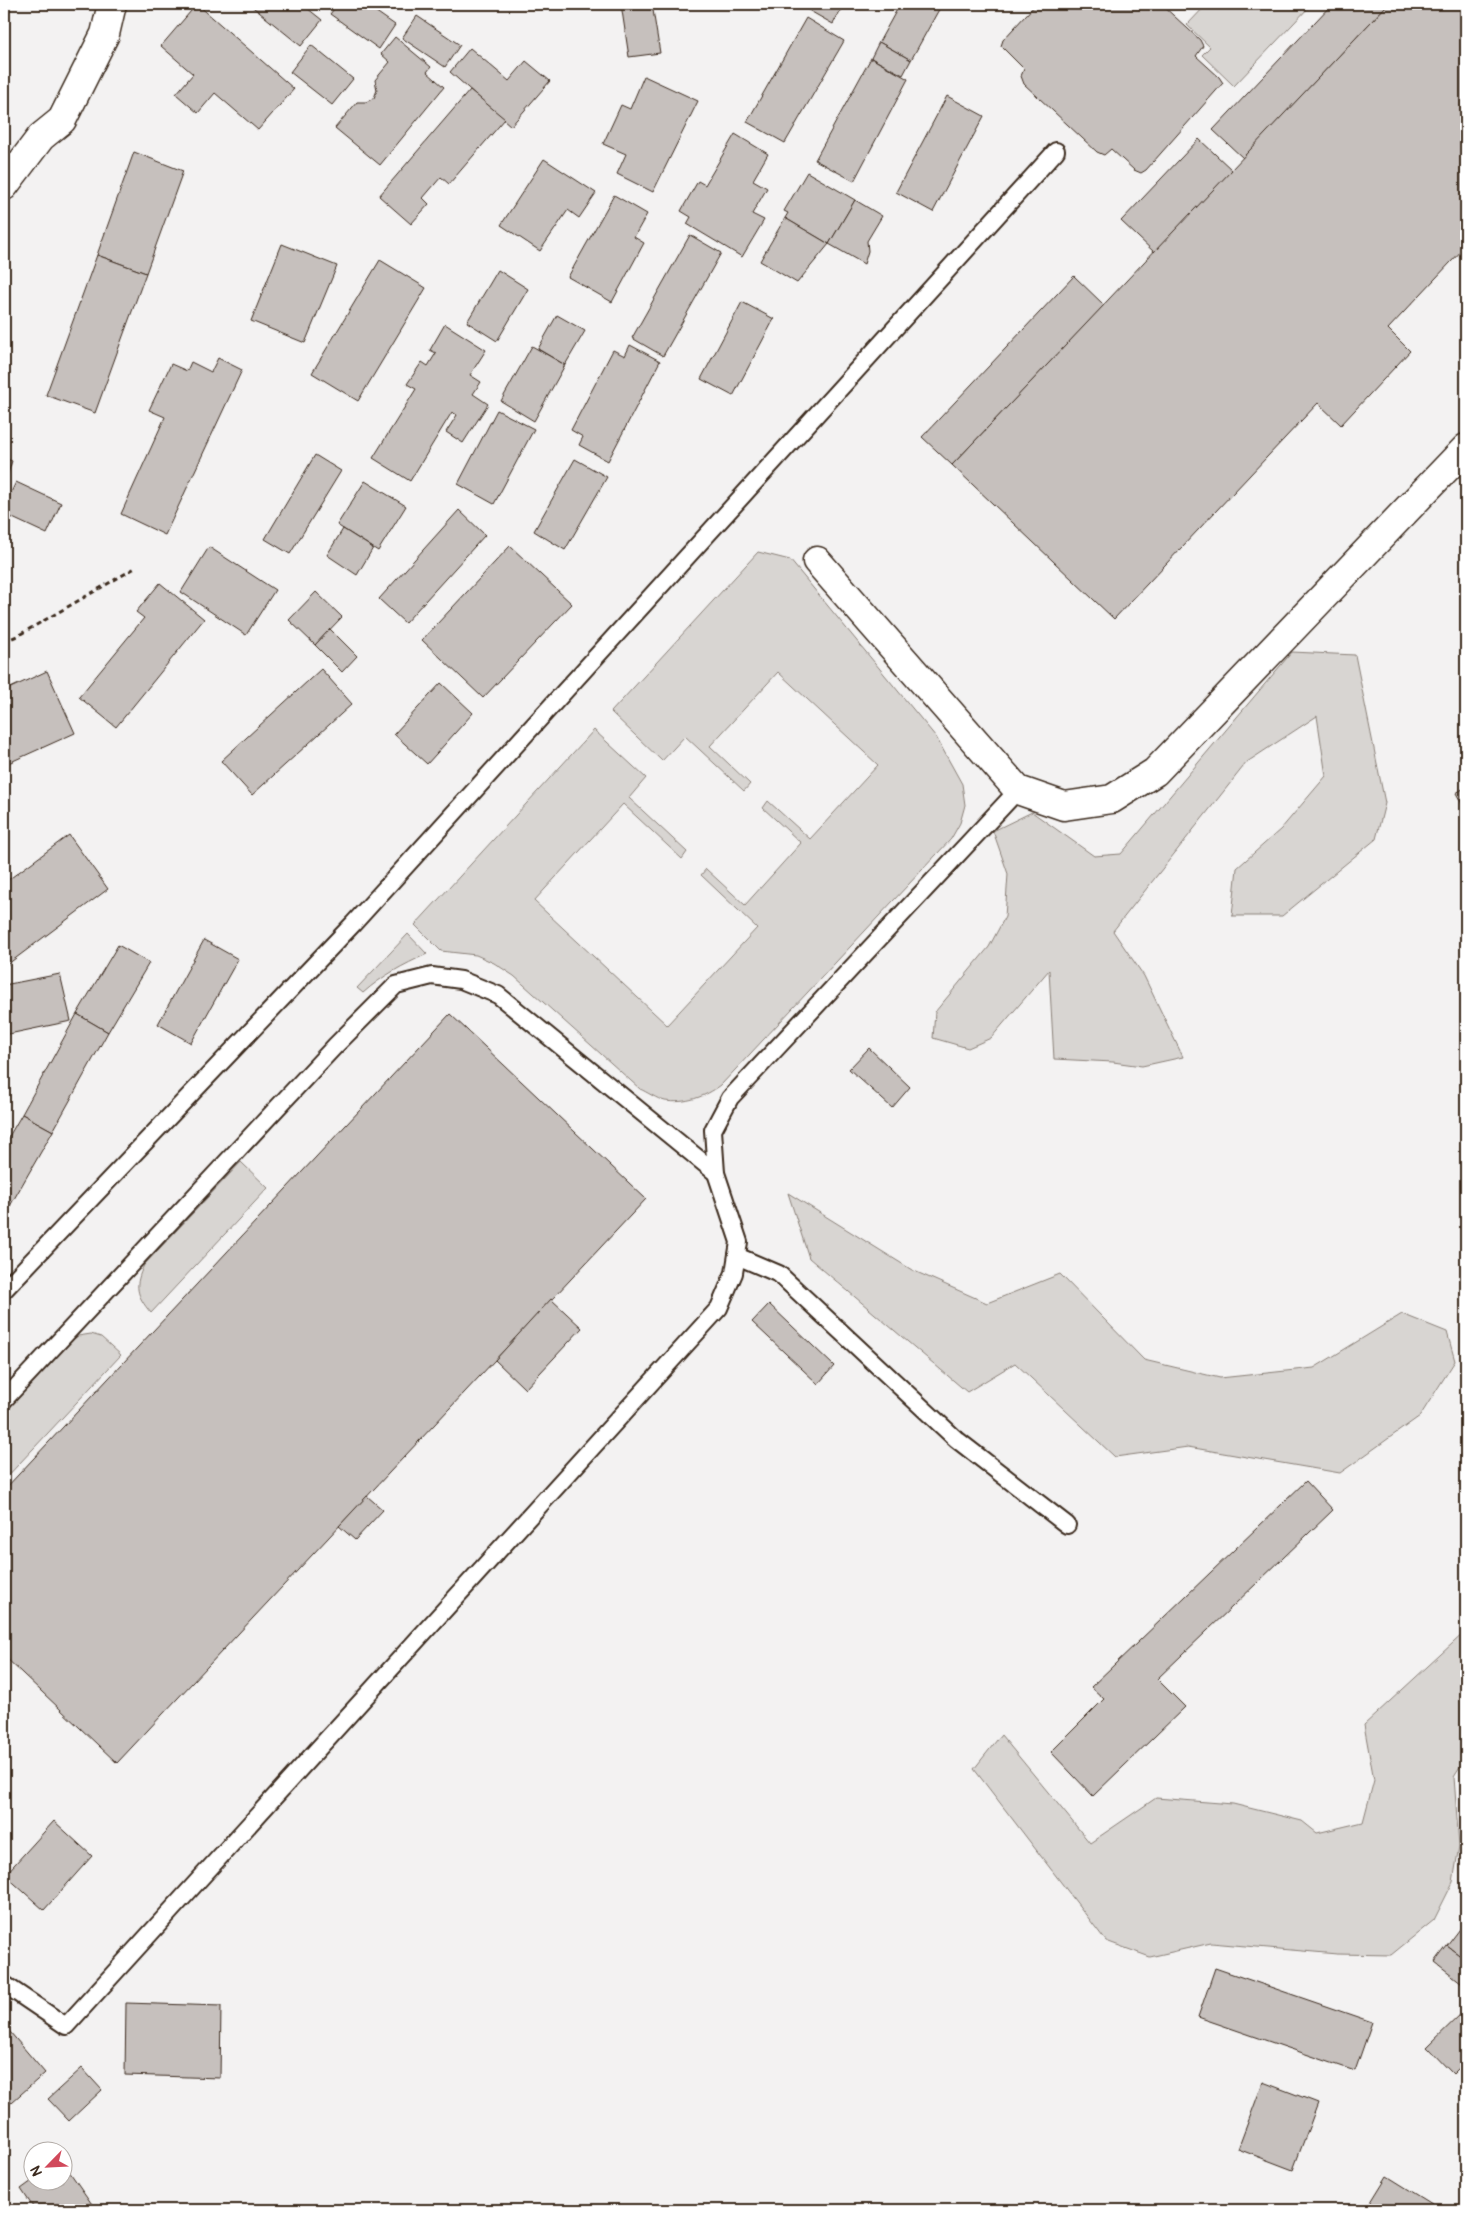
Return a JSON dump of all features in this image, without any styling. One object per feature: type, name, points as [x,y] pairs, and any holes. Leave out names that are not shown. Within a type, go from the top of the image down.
[{"type":"street","points":[[4,186],[41,137],[62,120],[106,34],[112,4]]},
{"type":"street","points":[[817,561],[1018,790],[1064,806],[1112,799],[1155,772],[1466,448]]},
{"type":"lane","points":[[4,1290],[353,924],[1056,151]]},
{"type":"lane","points":[[4,1984],[66,2026],[719,1308],[734,1273],[739,1242],[716,1173],[713,1130],[730,1098],[1018,790]]},
{"type":"lane","points":[[4,1399],[328,1054],[396,985],[432,976],[461,980],[498,995],[716,1173]]},
{"type":"lane","points":[[737,1256],[779,1274],[956,1439],[1067,1525]]},
{"type":"path","points":[[4,642],[135,568]]},
{"type":"shaded area","points":[[1207,4],[1312,4],[1234,86],[1202,55],[1210,47],[1187,25]]},
{"type":"shaded area","points":[[758,552],[790,560],[936,737],[962,784],[965,805],[960,823],[951,839],[721,1085],[694,1099],[665,1101],[640,1089],[514,976],[494,963],[476,955],[441,951],[415,925],[594,730],[646,778],[629,798],[687,852],[682,859],[623,804],[534,901],[667,1025],[757,928],[701,875],[706,869],[745,905],[801,843],[763,808],[768,801],[810,839],[878,765],[778,672],[710,746],[750,784],[744,791],[685,736],[662,761],[611,712]]},
{"type":"shaded area","points":[[1292,652],[1355,655],[1385,803],[1376,839],[1282,916],[1232,916],[1237,868],[1281,829],[1326,776],[1317,716],[1247,762],[1113,931],[1144,976],[1183,1057],[1142,1066],[1113,1062],[1054,1059],[1049,970],[991,1038],[968,1048],[933,1038],[935,1012],[989,947],[1005,917],[1008,874],[993,831],[1032,812],[1094,856],[1121,854]]},
{"type":"shaded area","points":[[408,934],[427,954],[393,971],[363,993],[357,988]]},
{"type":"shaded area","points":[[241,1162],[268,1188],[151,1313],[142,1301],[138,1290],[139,1279],[144,1265]]},
{"type":"shaded area","points":[[788,1193],[912,1270],[987,1303],[1060,1274],[1144,1360],[1220,1378],[1314,1368],[1402,1314],[1447,1332],[1455,1361],[1420,1416],[1340,1473],[1188,1447],[1115,1457],[1015,1363],[967,1392],[809,1258]]},
{"type":"shaded area","points":[[91,1334],[101,1337],[121,1355],[4,1480],[4,1410],[65,1345],[78,1336]]},
{"type":"shaded area","points":[[1466,1631],[1466,1758],[1454,1777],[1459,1846],[1453,1882],[1434,1920],[1391,1955],[1337,1954],[1211,1943],[1150,1957],[1106,1941],[974,1769],[1001,1735],[1090,1843],[1156,1798],[1233,1804],[1302,1821],[1317,1833],[1363,1822],[1374,1780],[1364,1725]]},
{"type":"building","points":[[197,4],[294,89],[258,130],[215,93],[198,113],[176,94],[193,74],[161,46]]},
{"type":"building","points":[[249,4],[302,4],[322,20],[301,46]]},
{"type":"building","points":[[338,4],[365,4],[395,25],[379,49],[330,14]]},
{"type":"building","points":[[621,4],[652,4],[660,53],[629,57]]},
{"type":"building","points":[[805,4],[844,4],[833,24],[803,7]]},
{"type":"building","points":[[900,4],[942,4],[911,60],[879,42]]},
{"type":"building","points":[[1036,4],[1161,4],[1200,40],[1203,46],[1196,56],[1223,83],[1146,170],[1141,173],[1134,170],[1111,149],[1104,155],[1097,152],[1024,84],[1021,76],[1024,69],[1001,46],[1003,40]]},
{"type":"building","points":[[1332,4],[1388,4],[1243,158],[1213,130]]},
{"type":"building","points":[[1388,4],[1466,4],[1466,246],[1388,329],[1410,351],[1341,425],[1318,403],[1114,619],[952,465]]},
{"type":"building","points":[[417,16],[460,45],[445,67],[402,38]]},
{"type":"building","points":[[806,18],[844,41],[785,143],[747,122]]},
{"type":"building","points":[[395,37],[431,67],[427,72],[444,87],[380,165],[335,128],[357,102],[366,102],[374,98],[377,90],[375,80],[390,62],[381,54]]},
{"type":"building","points":[[879,42],[911,60],[903,75],[871,58]]},
{"type":"building","points":[[311,45],[353,79],[332,105],[290,72]]},
{"type":"building","points":[[470,48],[509,81],[526,61],[550,81],[511,126],[450,72]]},
{"type":"building","points":[[871,58],[908,79],[854,181],[815,160]]},
{"type":"building","points":[[644,76],[698,101],[653,192],[617,174],[626,154],[603,144],[621,105],[630,109]]},
{"type":"building","points":[[470,90],[505,119],[449,184],[441,177],[423,198],[429,204],[411,224],[379,196]]},
{"type":"building","points":[[947,96],[984,116],[933,212],[896,192]]},
{"type":"building","points":[[735,134],[768,154],[753,180],[767,188],[752,214],[764,220],[742,257],[687,224],[691,217],[681,211],[698,181],[705,185]]},
{"type":"building","points":[[1199,139],[1232,170],[1154,252],[1121,221]]},
{"type":"building","points":[[134,152],[183,171],[146,273],[97,255]]},
{"type":"building","points":[[544,159],[596,193],[579,218],[568,210],[540,251],[501,225]]},
{"type":"building","points":[[807,172],[855,200],[829,244],[785,218],[788,213],[784,211]]},
{"type":"building","points":[[614,195],[647,214],[634,237],[644,243],[612,302],[568,277]]},
{"type":"building","points":[[855,200],[882,216],[867,241],[868,251],[864,264],[829,244]]},
{"type":"building","points":[[785,218],[829,244],[797,283],[760,261]]},
{"type":"building","points":[[690,235],[721,253],[663,356],[632,338]]},
{"type":"building","points":[[282,244],[337,266],[305,343],[251,321]]},
{"type":"building","points":[[97,255],[146,273],[95,413],[46,395]]},
{"type":"building","points":[[380,260],[426,288],[358,401],[312,373]]},
{"type":"building","points":[[498,270],[528,289],[497,341],[467,322]]},
{"type":"building","points":[[1074,276],[1104,305],[952,465],[922,437]]},
{"type":"building","points":[[742,302],[774,319],[733,396],[701,379]]},
{"type":"building","points":[[557,315],[585,331],[565,365],[538,349]]},
{"type":"building","points":[[445,324],[486,350],[470,375],[481,382],[473,394],[488,404],[463,443],[446,432],[457,415],[452,412],[410,481],[373,458],[416,389],[407,384],[422,362],[428,366],[436,353],[430,350]]},
{"type":"building","points":[[630,345],[660,361],[608,461],[579,445],[583,437],[571,430],[613,350],[625,356]]},
{"type":"building","points":[[532,346],[565,365],[534,421],[501,401]]},
{"type":"building","points":[[218,358],[242,370],[165,535],[121,514],[165,417],[149,410],[171,364],[187,371],[191,362],[211,372]]},
{"type":"building","points":[[497,410],[534,429],[494,504],[458,484]]},
{"type":"building","points":[[315,455],[341,471],[290,554],[265,539]]},
{"type":"building","points":[[4,458],[12,461],[4,486]]},
{"type":"building","points":[[575,459],[607,477],[565,550],[534,531]]},
{"type":"building","points":[[365,481],[406,506],[378,551],[337,525]]},
{"type":"building","points":[[16,482],[61,503],[47,534],[4,514],[4,507]]},
{"type":"building","points":[[459,510],[485,535],[405,623],[379,599]]},
{"type":"building","points":[[343,529],[373,548],[357,575],[327,555]]},
{"type":"building","points":[[510,546],[572,604],[483,698],[422,640]]},
{"type":"building","points":[[209,547],[275,590],[246,635],[181,592]]},
{"type":"building","points":[[160,583],[204,619],[116,727],[79,697],[144,618],[136,612]]},
{"type":"building","points":[[316,592],[342,617],[315,645],[289,620]]},
{"type":"building","points":[[330,629],[357,656],[342,672],[315,645]]},
{"type":"building","points":[[321,669],[352,704],[252,795],[221,761]]},
{"type":"building","points":[[47,671],[75,733],[4,765],[4,691]]},
{"type":"building","points":[[441,683],[473,713],[427,764],[394,734]]},
{"type":"building","points":[[1466,787],[1466,811],[1456,793]]},
{"type":"building","points":[[69,835],[108,889],[4,967],[4,883]]},
{"type":"building","points":[[204,940],[238,959],[191,1043],[158,1024]]},
{"type":"building","points":[[118,945],[149,963],[108,1032],[77,1014]]},
{"type":"building","points":[[60,974],[71,1021],[4,1035],[4,985]]},
{"type":"building","points":[[77,1014],[108,1032],[53,1131],[22,1114]]},
{"type":"building","points":[[450,1014],[646,1199],[117,1763],[4,1656],[4,1490]]},
{"type":"building","points":[[869,1048],[910,1087],[892,1108],[849,1069]]},
{"type":"building","points":[[22,1114],[53,1131],[10,1206],[4,1202],[4,1145]]},
{"type":"building","points":[[551,1299],[582,1328],[525,1389],[495,1360]]},
{"type":"building","points":[[769,1304],[834,1366],[818,1384],[752,1322]]},
{"type":"building","points":[[1306,1481],[1333,1510],[1157,1679],[1185,1707],[1093,1796],[1051,1752],[1104,1699],[1091,1687]]},
{"type":"building","points":[[367,1496],[383,1510],[355,1540],[339,1526]]},
{"type":"building","points":[[54,1821],[92,1856],[44,1910],[5,1875]]},
{"type":"building","points":[[1466,1921],[1466,1960],[1447,1946]]},
{"type":"building","points":[[1447,1946],[1466,1960],[1466,1986],[1435,1962]]},
{"type":"building","points":[[1215,1968],[1372,2022],[1355,2071],[1198,2017]]},
{"type":"building","points":[[126,2003],[221,2006],[220,2078],[125,2075]]},
{"type":"building","points":[[1466,2009],[1466,2061],[1453,2074],[1427,2047]]},
{"type":"building","points":[[4,2025],[45,2073],[4,2109]]},
{"type":"building","points":[[82,2068],[102,2090],[69,2121],[48,2099]]},
{"type":"building","points":[[1263,2082],[1318,2103],[1293,2170],[1238,2149]]},
{"type":"building","points":[[72,2175],[96,2210],[35,2210],[23,2192],[72,2192]]},
{"type":"building","points":[[1387,2176],[1432,2204],[1428,2210],[1366,2210]]}]
